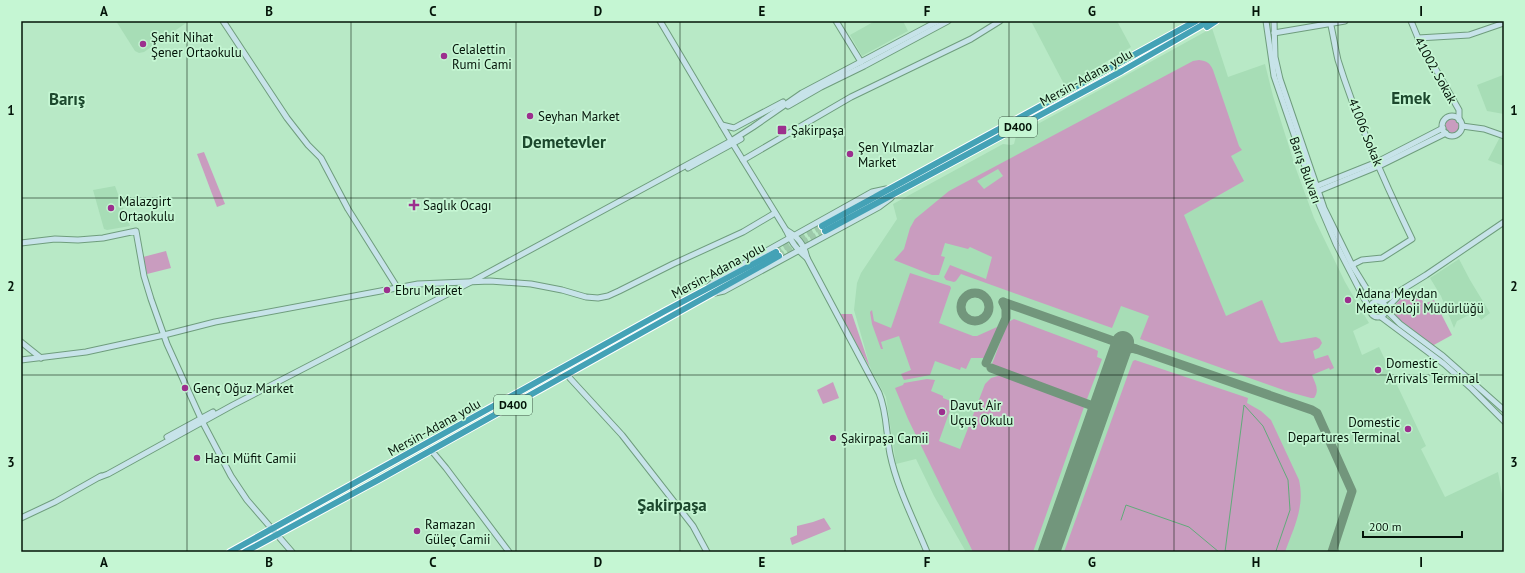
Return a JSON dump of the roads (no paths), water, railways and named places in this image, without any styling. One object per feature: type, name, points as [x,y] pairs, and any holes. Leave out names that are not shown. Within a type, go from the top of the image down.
[{"type":"highway","points":[[1093,78],[1129,54],[1189,21]]},
{"type":"highway","name":"Mersin-Adana yolu","points":[[1196,21],[889,189],[824,228],[903,188],[1122,71],[1209,21]]},
{"type":"highway","points":[[1122,71],[1132,68],[1216,21]]},
{"type":"highway","name":"Mersin-Adana yolu","points":[[230,552],[703,291],[777,254],[709,295],[567,375],[372,484],[245,552]]},
{"type":"main road","points":[[223,21],[287,118],[308,145],[321,158],[348,209],[397,287]]},
{"type":"main road","points":[[660,21],[786,230],[789,239],[798,251],[807,258]]},
{"type":"main road","points":[[836,21],[861,62]]},
{"type":"main road","points":[[722,125],[734,128],[938,21]]},
{"type":"main road","points":[[21,518],[108,474],[202,420],[471,282],[732,142],[821,86],[864,66],[948,21]]},
{"type":"main road","points":[[743,160],[851,98],[971,39],[1000,21]]},
{"type":"main road","name":"Barış Bulvarı","points":[[1266,21],[1274,76],[1316,189],[1338,243],[1370,310]]},
{"type":"main road","name":"Barış Bulvarı","points":[[1274,21],[1275,57],[1294,129]]},
{"type":"main road","points":[[1274,33],[1330,22],[1344,21]]},
{"type":"main road","name":"41002. Sokak","points":[[1411,21],[1418,38],[1459,110],[1459,120]]},
{"type":"main road","name":"41006 Sokak","points":[[1330,22],[1338,58],[1357,112],[1378,164],[1412,239],[1382,258],[1362,260],[1352,265]]},
{"type":"main road","points":[[1418,38],[1469,35],[1504,23]]},
{"type":"main road","points":[[732,142],[802,93]]},
{"type":"main road","points":[[1449,117],[1459,120],[1462,126],[1461,132],[1458,135],[1451,136],[1444,131],[1444,121],[1449,117]]},
{"type":"main road","points":[[1462,126],[1484,129],[1501,135],[1504,130]]},
{"type":"main road","points":[[1316,189],[1378,164],[1444,131]]},
{"type":"main road","points":[[709,295],[724,291],[805,248],[879,207],[903,188]]},
{"type":"main road","points":[[703,291],[718,278],[872,192],[889,189]]},
{"type":"main road","points":[[21,360],[86,352],[215,322],[397,287],[434,283],[471,282],[531,284],[562,290],[586,298],[598,298],[608,296],[743,232],[775,213]]},
{"type":"main road","points":[[1504,222],[1411,284],[1380,302],[1372,304],[1370,310],[1373,316],[1377,318],[1381,317],[1444,364],[1504,421]]},
{"type":"main road","points":[[786,230],[795,236],[805,248],[807,258],[882,400],[894,469],[900,488],[927,552]]},
{"type":"main road","points":[[21,243],[55,239],[78,240],[103,238],[136,231],[144,276],[149,294],[167,344],[202,420],[231,476],[247,500],[292,552]]},
{"type":"main road","name":"Barış Bulvarı","points":[[1338,243],[1368,291],[1386,310],[1400,324],[1443,356],[1504,410]]},
{"type":"main road","points":[[1381,317],[1411,284]]},
{"type":"main road","points":[[21,342],[41,358]]},
{"type":"main road","points":[[567,375],[622,435],[653,474],[693,526],[707,552]]},
{"type":"main road","points":[[431,450],[509,552]]},
{"type":"waterway","points":[[1225,552],[1244,405],[1263,426],[1288,480],[1290,510],[1276,551]]},
{"type":"waterway","points":[[1121,520],[1126,505],[1189,527],[1219,552]]},
{"type":"waterway","points":[[1226,551],[1276,552]]},
{"type":"tunnel","points":[[776,252],[822,226]]},
{"type":"tunnel","points":[[779,256],[825,231]]},
{"type":"place","name":"Şehit Nihat Şener Ortaokulu","points":[[143,44]]},
{"type":"place","name":"Celalettin Rumi Cami","points":[[444,56]]},
{"type":"place","name":"Seyhan Market","points":[[530,116]]},
{"type":"place","name":"Şakirpaşa","points":[[782,130]]},
{"type":"place","name":"Şen Yılmazlar Market","points":[[850,154]]},
{"type":"place","name":"Saglık Ocagı","points":[[414,205]]},
{"type":"place","name":"Malazgirt Ortaokulu","points":[[111,208]]},
{"type":"place","name":"Ebru Market","points":[[387,290]]},
{"type":"place","name":"Adana Meydan Meteoroloji Müdürlüğü","points":[[1348,300]]},
{"type":"place","name":"Domestic Arrivals Terminal","points":[[1378,370]]},
{"type":"place","name":"Genç Oğuz Market","points":[[185,388]]},
{"type":"place","name":"Davut Air Uçuş Okulu","points":[[942,412]]},
{"type":"place","name":"Domestic Departures Terminal","points":[[1408,429]]},
{"type":"place","name":"Şakirpaşa Camii","points":[[833,438]]},
{"type":"place","name":"Hacı Müfit Camii","points":[[197,458]]},
{"type":"place","name":"Ramazan Güleç Camii","points":[[417,531]]},
{"type":"district","name":"Emek","points":[[1411,98]]},
{"type":"district","name":"Barış","points":[[67,99]]},
{"type":"district","name":"Demetevler","points":[[564,142]]},
{"type":"district","name":"Şakirpaşa","points":[[672,505]]}]
